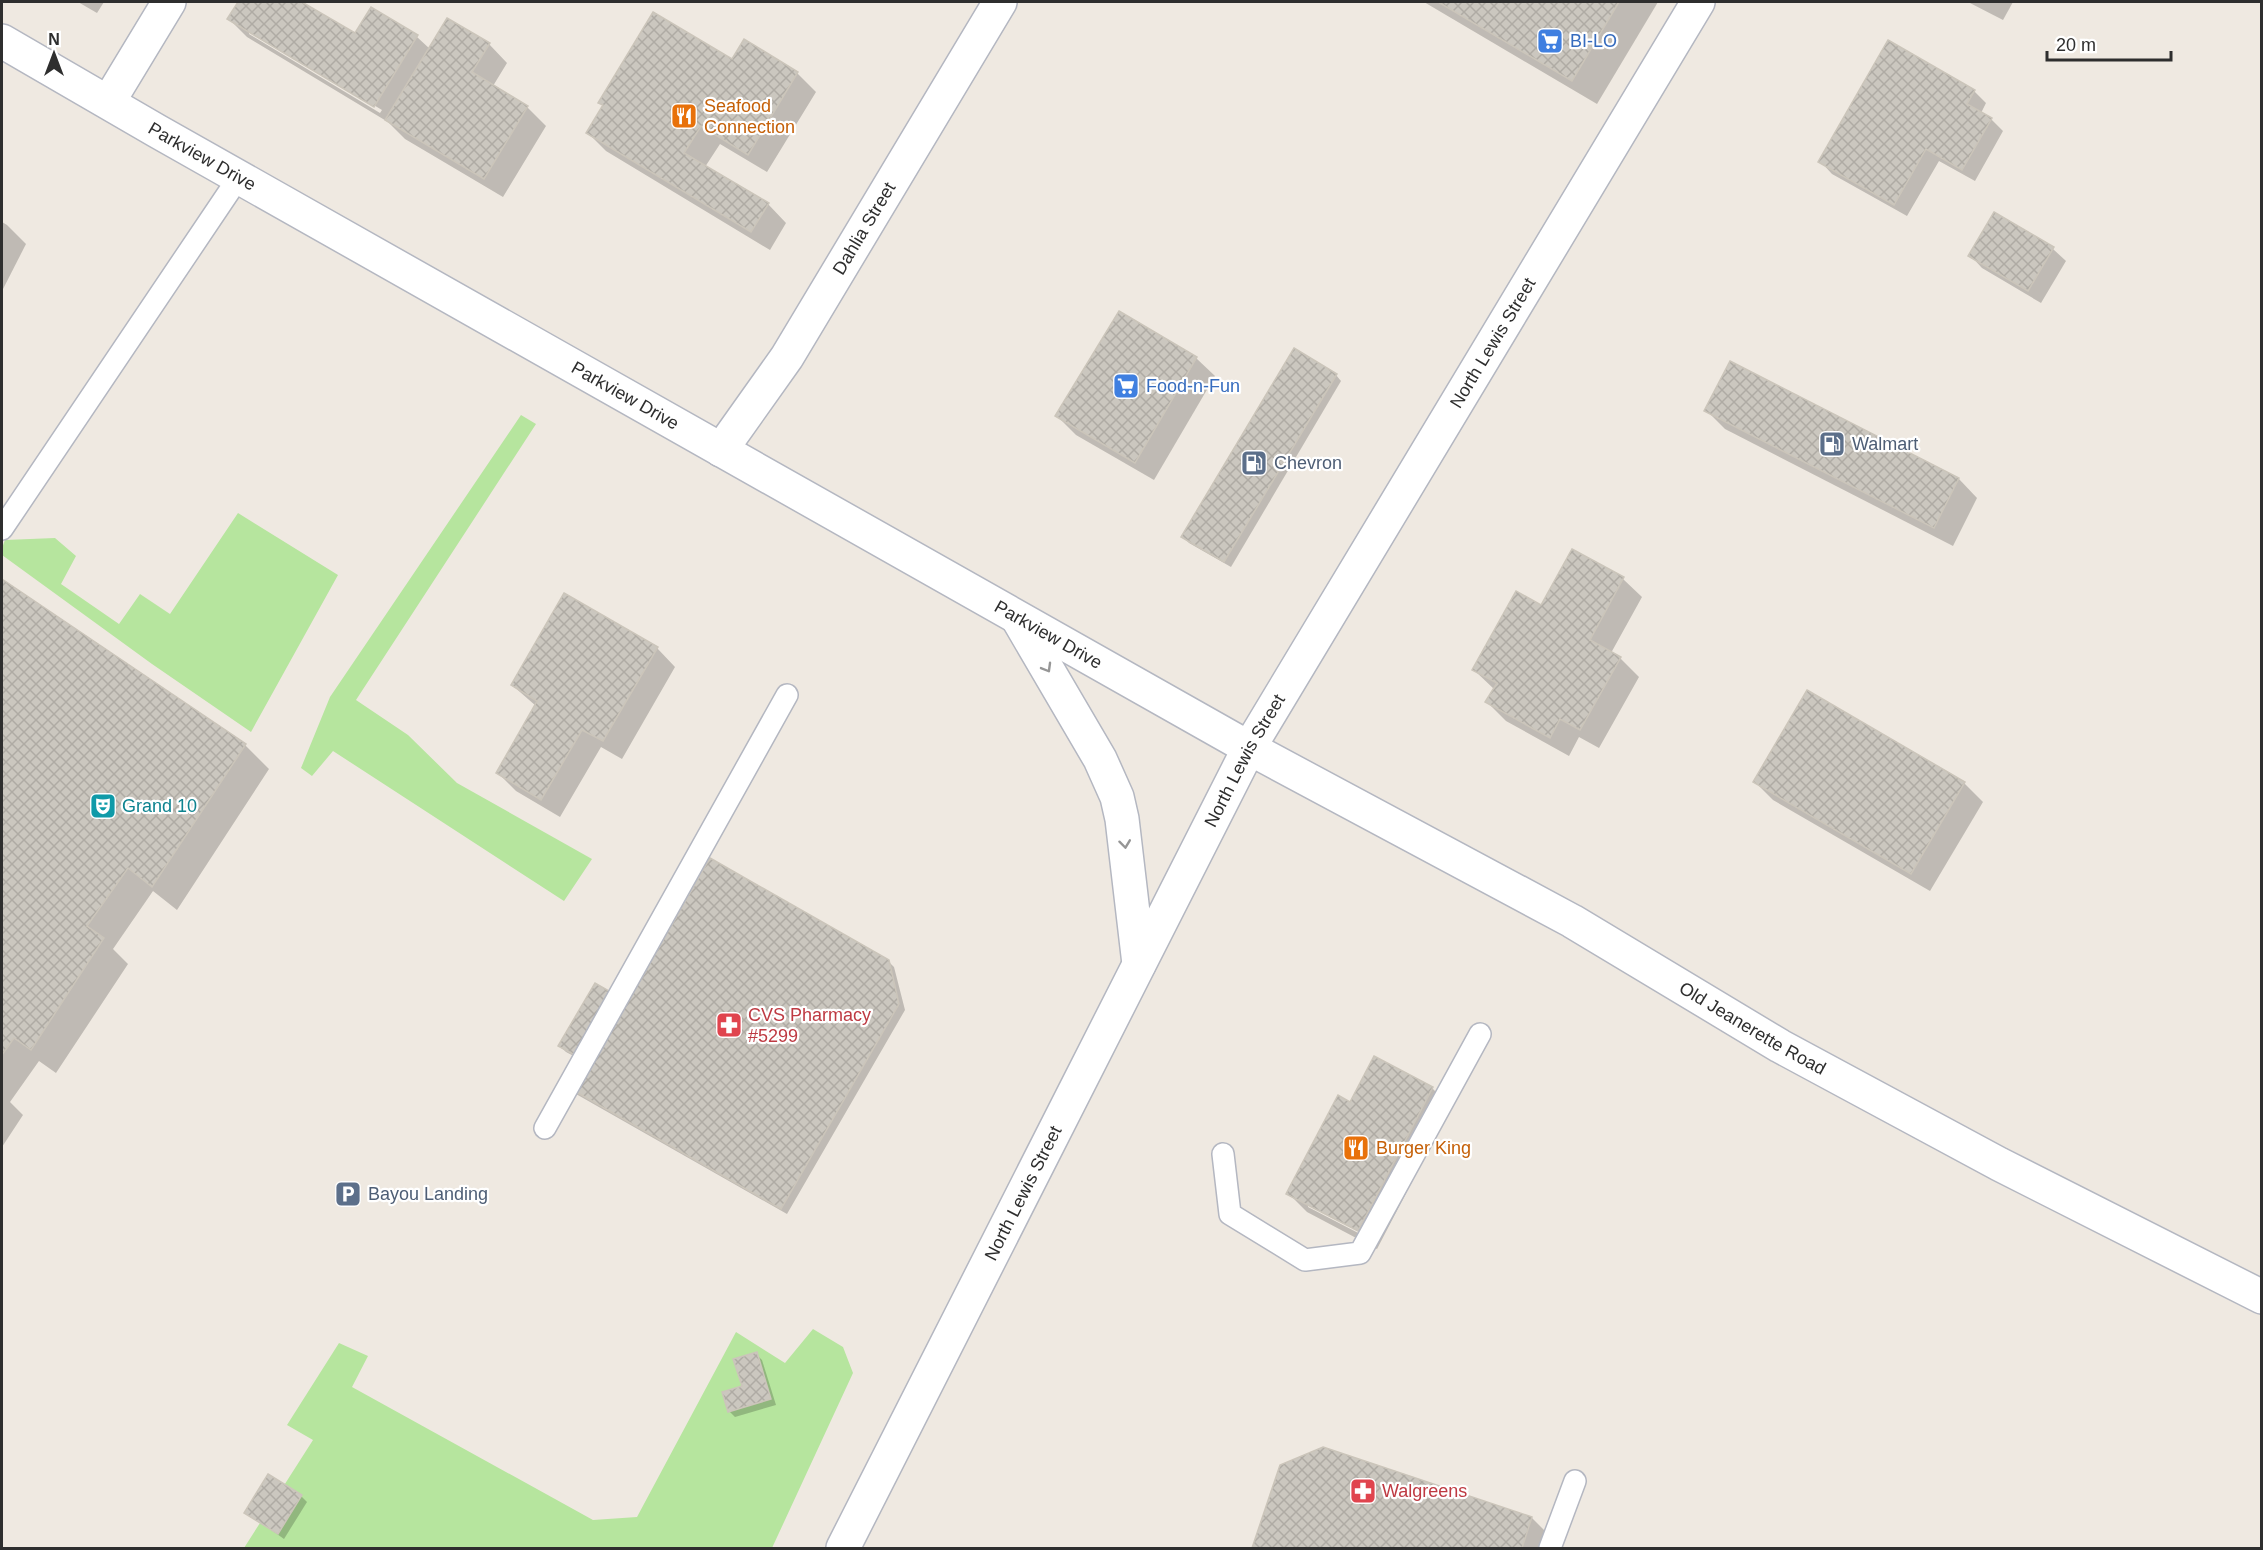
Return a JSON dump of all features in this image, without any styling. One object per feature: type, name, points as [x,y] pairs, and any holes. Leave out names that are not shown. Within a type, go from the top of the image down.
[{"type":"main road","points":[[109,101],[169,2]]},
{"type":"main road","name":"Dahlia Street","points":[[721,450],[786,357],[1000,2]]},
{"type":"main road","name":"North Lewis Street","points":[[843,1548],[1249,748],[1698,2]]},
{"type":"main road","name":"Parkview Drive","points":[[2,41],[1249,748]]},
{"type":"main road","points":[[1017,617],[1100,759],[1117,797],[1122,819],[1139,964]]},
{"type":"main road","name":"Old Jeanerette Road","points":[[1249,748],[1572,921],[1780,1046],[2000,1164],[2262,1297]]},
{"type":"lane","points":[[2,529],[239,177]]},
{"type":"lane","points":[[545,1128],[786,695]]},
{"type":"lane","points":[[1223,1154],[1230,1214],[1305,1260],[1360,1253],[1480,1034]]},
{"type":"lane","points":[[1550,1548],[1575,1481]]},
{"type":"green space","points":[[521,415],[536,424],[356,700],[408,735],[457,783],[592,859],[564,901],[333,751],[312,776],[301,768],[330,697]]},
{"type":"green space","points":[[238,513],[338,575],[251,732],[152,664],[2,555],[5,540],[55,538],[76,556],[61,584],[119,624],[140,594],[170,614]]},
{"type":"green space","points":[[813,1329],[843,1347],[853,1373],[772,1548],[244,1548],[313,1440],[287,1425],[339,1343],[368,1356],[352,1387],[593,1520],[637,1517],[736,1332],[785,1363]]},
{"type":"building","points":[[238,2],[302,2],[355,33],[371,7],[418,35],[374,107],[227,19]]},
{"type":"building","name":"BI-LO","points":[[1438,2],[1619,2],[1572,81]]},
{"type":"building","name":"Seafood Connection","points":[[653,12],[732,59],[744,39],[798,72],[748,155],[701,126],[684,153],[769,203],[751,232],[586,133],[603,105],[598,103]]},
{"type":"building","points":[[447,18],[490,43],[472,72],[528,106],[484,179],[385,120]]},
{"type":"building","points":[[1888,40],[1975,90],[1967,104],[1992,118],[1962,170],[1926,149],[1894,205],[1818,162]]},
{"type":"building","points":[[1994,212],[2054,247],[2028,291],[1968,256]]},
{"type":"building","name":"Food-n-Fun","points":[[1119,311],[1197,357],[1135,463],[1055,416]]},
{"type":"building","name":"Chevron","points":[[1294,348],[1337,374],[1224,562],[1181,537]]},
{"type":"building","name":"Walmart","points":[[1730,361],[1959,478],[1934,528],[1704,411]]},
{"type":"building","points":[[1572,549],[1624,577],[1590,640],[1621,657],[1580,730],[1560,719],[1550,738],[1485,702],[1497,683],[1472,670],[1516,591],[1541,605]]},
{"type":"building","name":"Grand 10","points":[[2,579],[246,744],[152,887],[128,868],[87,926],[104,938],[31,1050],[14,1038],[2,1055]]},
{"type":"building","points":[[564,593],[658,647],[603,741],[582,730],[541,800],[496,773],[537,701],[511,685]]},
{"type":"building","points":[[1807,690],[1965,782],[1911,874],[1753,782]]},
{"type":"building","name":"CVS Pharmacy #5299","points":[[710,858],[889,960],[899,1004],[781,1209],[569,1088],[584,1060],[558,1046],[595,983],[628,1002]]},
{"type":"building","name":"Burger King","points":[[1374,1056],[1433,1087],[1358,1231],[1286,1194],[1338,1095],[1350,1102]]},
{"type":"building","points":[[757,1352],[771,1399],[728,1412],[722,1392],[742,1386],[733,1359]]},
{"type":"building","name":"Walgreens","points":[[1323,1447],[1532,1517],[1522,1548],[1252,1548],[1280,1465]]},
{"type":"building","points":[[268,1474],[302,1495],[278,1534],[244,1513]]},
{"type":"place","name":"BI-LO","points":[[1550,41]]},
{"type":"place","name":"Seafood Connection","points":[[684,116]]},
{"type":"place","name":"Food-n-Fun","points":[[1126,386]]},
{"type":"place","name":"Walmart","points":[[1832,444]]},
{"type":"place","name":"Chevron","points":[[1254,463]]},
{"type":"place","name":"Grand 10","points":[[103,806]]},
{"type":"place","name":"CVS Pharmacy #5299","points":[[729,1025]]},
{"type":"place","name":"Burger King","points":[[1356,1148]]},
{"type":"place","name":"Bayou Landing","points":[[348,1194]]},
{"type":"place","name":"Walgreens","points":[[1363,1491]]}]
